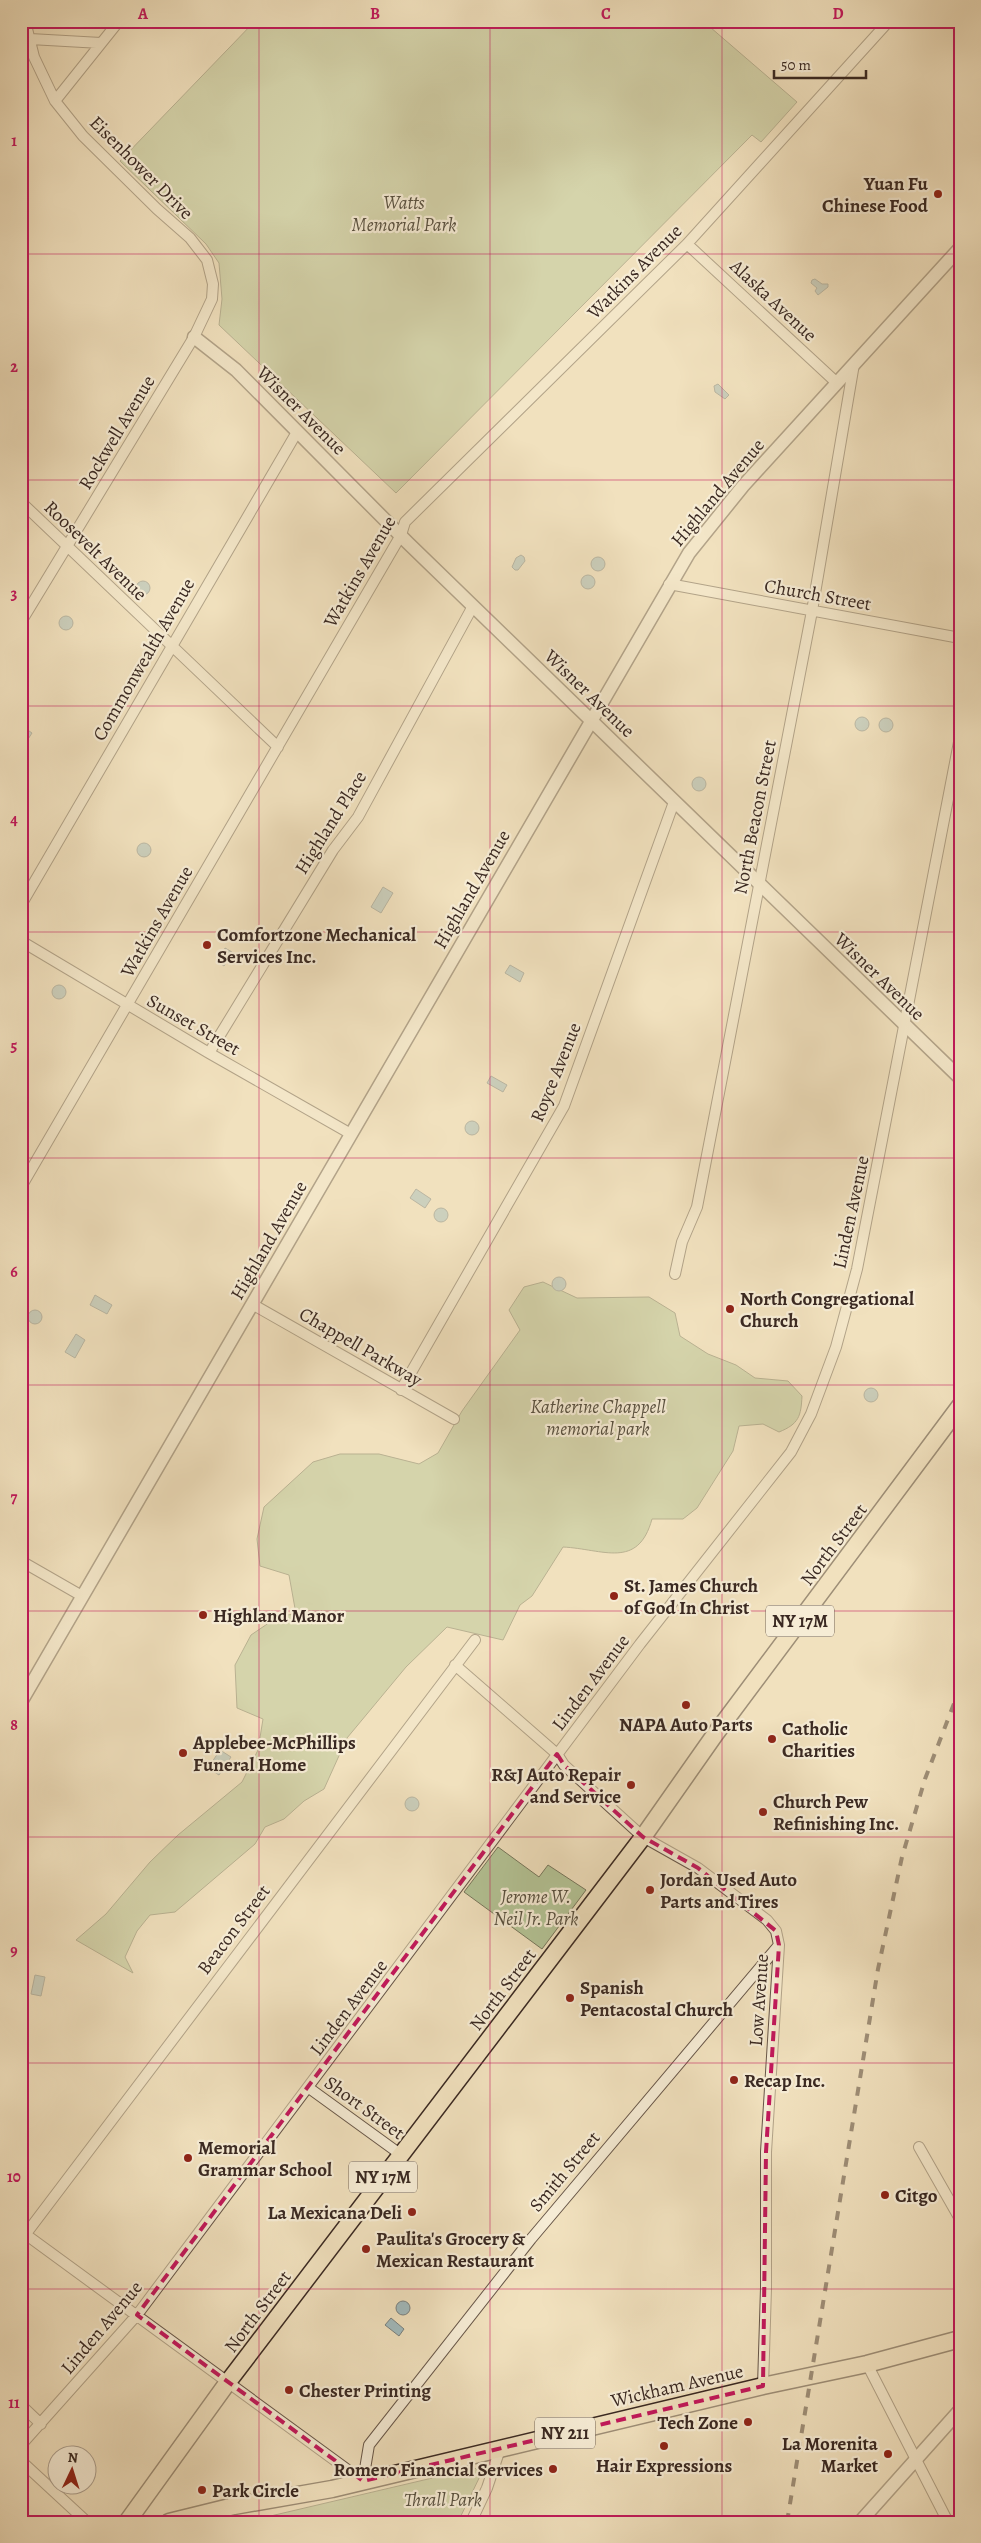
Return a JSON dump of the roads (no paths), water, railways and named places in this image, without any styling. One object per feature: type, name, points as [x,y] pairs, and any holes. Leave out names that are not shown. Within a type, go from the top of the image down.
[{"type":"main road","name":"North Street","points":[[127,2522],[228,2382],[643,1837],[716,1733],[960,1406]]},
{"type":"main road","name":"Wickham Avenue","points":[[169,2522],[363,2481],[763,2386],[867,2364],[960,2339]]},
{"type":"street","name":"Eisenhower Drive","points":[[25,21],[34,57],[55,100],[83,136],[156,209],[190,238],[207,260],[213,284],[212,299],[194,337]]},
{"type":"street","points":[[55,100],[119,21]]},
{"type":"street","name":"Watkins Avenue","points":[[21,1187],[278,747],[406,522],[687,244],[889,21]]},
{"type":"street","points":[[30,39],[101,43]]},
{"type":"street","name":"Alaska Avenue","points":[[687,244],[837,383]]},
{"type":"street","name":"Highland Avenue","points":[[21,1702],[670,584],[710,524],[960,248]]},
{"type":"street","name":"Wisner Avenue","points":[[194,337],[236,370],[400,535],[960,1078]]},
{"type":"street","name":"Rockwell Avenue","points":[[21,622],[194,337]]},
{"type":"street","name":"North Beacon Street","points":[[675,1274],[682,1242],[697,1208],[812,611],[854,364]]},
{"type":"street","name":"Commonwealth Avenue","points":[[21,905],[170,646],[297,432]]},
{"type":"street","name":"Roosevelt Avenue","points":[[21,502],[278,747]]},
{"type":"street","name":"Church Street","points":[[670,584],[960,638]]},
{"type":"street","name":"Highland Place","points":[[209,1053],[333,850],[358,817],[473,606]]},
{"type":"street","name":"Linden Avenue","points":[[21,2445],[137,2316],[310,2088],[646,1637],[791,1452],[811,1414],[836,1347],[857,1269],[960,737]]},
{"type":"street","name":"Royce Avenue","points":[[401,1390],[564,1106],[674,802]]},
{"type":"street","name":"Sunset Street","points":[[21,941],[209,1053],[351,1134]]},
{"type":"street","name":"Chappell Parkway","points":[[252,1304],[454,1419]]},
{"type":"street","points":[[21,1561],[82,1596]]},
{"type":"street","name":"Beacon Street","points":[[23,2235],[475,1640]]},
{"type":"street","name":"Low Avenue","points":[[456,1665],[558,1754],[564,1766],[643,1837],[698,1868],[767,1920],[776,1931],[779,1945],[766,2152],[766,2288],[763,2386]]},
{"type":"street","name":"Smith Street","points":[[363,2481],[369,2446],[375,2438],[531,2238],[779,1945]]},
{"type":"street","name":"Short Street","points":[[310,2088],[400,2154]]},
{"type":"street","points":[[919,2147],[960,2219]]},
{"type":"street","points":[[23,2235],[363,2481]]},
{"type":"street","points":[[867,2364],[948,2522]]},
{"type":"street","points":[[21,2405],[41,2424]]},
{"type":"street","points":[[860,2522],[960,2410]]},
{"type":"street","points":[[471,2522],[487,2488],[500,2449]]},
{"type":"street","points":[[21,2461],[87,2522]]},
{"type":"water","points":[[815,279],[822,284],[828,284],[828,287],[818,295],[815,291],[817,288],[811,283]]},
{"type":"water","points":[[718,384],[729,395],[725,399],[715,392],[714,386]]},
{"type":"water","points":[[521,555],[525,561],[518,570],[515,570],[512,567],[516,558]]},
{"type":"water","points":[[595,557],[601,557],[605,564],[601,571],[595,571],[591,567],[591,561]]},
{"type":"water","points":[[585,575],[591,575],[595,582],[591,589],[585,589],[581,585],[581,579]]},
{"type":"water","points":[[143,581],[148,583],[150,588],[148,593],[143,595],[138,593],[136,588],[138,583]]},
{"type":"water","points":[[66,616],[71,618],[73,623],[71,628],[66,630],[61,628],[59,623],[61,618]]},
{"type":"water","points":[[859,717],[865,717],[869,724],[865,731],[859,731],[855,727],[855,721]]},
{"type":"water","points":[[883,718],[889,718],[893,725],[889,732],[883,732],[879,728],[879,722]]},
{"type":"water","points":[[22,726],[32,733],[21,750],[21,728]]},
{"type":"water","points":[[696,777],[702,777],[706,784],[702,791],[696,791],[692,787],[692,781]]},
{"type":"water","points":[[141,843],[147,843],[151,850],[147,857],[141,857],[137,853],[137,847]]},
{"type":"water","points":[[383,887],[393,893],[381,913],[371,907]]},
{"type":"water","points":[[225,948],[232,952],[224,966],[218,962]]},
{"type":"water","points":[[510,965],[524,973],[520,982],[505,973]]},
{"type":"water","points":[[59,985],[64,987],[66,992],[64,997],[59,999],[54,997],[52,992],[54,987]]},
{"type":"water","points":[[491,1076],[507,1085],[503,1092],[487,1083]]},
{"type":"water","points":[[469,1121],[475,1121],[479,1128],[475,1135],[469,1135],[465,1131],[465,1125]]},
{"type":"water","points":[[416,1189],[431,1199],[425,1208],[410,1198]]},
{"type":"water","points":[[438,1208],[444,1208],[448,1215],[444,1222],[438,1222],[434,1218],[434,1212]]},
{"type":"water","points":[[556,1277],[562,1277],[566,1284],[562,1291],[556,1291],[552,1287],[552,1281]]},
{"type":"water","points":[[95,1295],[112,1305],[107,1314],[90,1305]]},
{"type":"water","points":[[35,1310],[40,1312],[42,1317],[40,1322],[35,1324],[30,1322],[28,1317],[30,1312]]},
{"type":"water","points":[[76,1334],[85,1340],[75,1358],[65,1352]]},
{"type":"water","points":[[868,1388],[874,1388],[878,1395],[874,1402],[868,1402],[864,1398],[864,1392]]},
{"type":"water","points":[[220,1750],[231,1757],[219,1775],[208,1768]]},
{"type":"water","points":[[412,1797],[417,1799],[419,1804],[417,1809],[412,1811],[407,1809],[405,1804],[407,1799]]},
{"type":"water","points":[[35,1975],[45,1977],[41,1996],[31,1994]]},
{"type":"water","points":[[403,2301],[408,2303],[410,2308],[408,2313],[403,2315],[398,2313],[396,2308],[398,2303]]},
{"type":"water","points":[[391,2318],[404,2329],[399,2336],[385,2325]]},
{"type":"railway","points":[[787,2522],[878,1969],[902,1857],[925,1779],[960,1688]]},
{"type":"place","name":"Yuan Fu Chinese Food","points":[[938,194]]},
{"type":"place","name":"Comfortzone Mechanical Services Inc.","points":[[207,945]]},
{"type":"place","name":"North Congregational Church","points":[[730,1309]]},
{"type":"place","name":"St. James Church of God In Christ","points":[[614,1596]]},
{"type":"place","name":"Highland Manor","points":[[203,1615]]},
{"type":"place","name":"NAPA Auto Parts","points":[[686,1705]]},
{"type":"place","name":"Catholic Charities","points":[[772,1739]]},
{"type":"place","name":"Applebee-McPhillips Funeral Home","points":[[183,1753]]},
{"type":"place","name":"R&J Auto Repair and Service","points":[[631,1785]]},
{"type":"place","name":"Church Pew Refinishing Inc.","points":[[763,1812]]},
{"type":"place","name":"Jordan Used Auto Parts and Tires","points":[[650,1890]]},
{"type":"place","name":"Spanish Pentacostal Church","points":[[570,1998]]},
{"type":"place","name":"Recap Inc.","points":[[734,2080]]},
{"type":"place","name":"Memorial Grammar School","points":[[188,2158]]},
{"type":"place","name":"Citgo","points":[[885,2195]]},
{"type":"place","name":"La Mexicana Deli","points":[[412,2212]]},
{"type":"place","name":"Paulita's Grocery & Mexican Restaurant","points":[[366,2249]]},
{"type":"place","name":"Chester Printing","points":[[289,2390]]},
{"type":"place","name":"Tech Zone","points":[[748,2422]]},
{"type":"place","name":"Hair Expressions","points":[[664,2446]]},
{"type":"place","name":"La Morenita Market","points":[[888,2454]]},
{"type":"place","name":"Romero Financial Services","points":[[553,2469]]},
{"type":"place","name":"Park Circle","points":[[202,2490]]},
{"type":"park label","name":"Watts Memorial Park","points":[[404,213]]},
{"type":"park label","name":"Katherine Chappell memorial park","points":[[598,1417]]},
{"type":"park label","name":"Jerome W. Neil Jr. Park","points":[[536,1907]]},
{"type":"park label","name":"Thrall Park","points":[[443,2499]]}]
